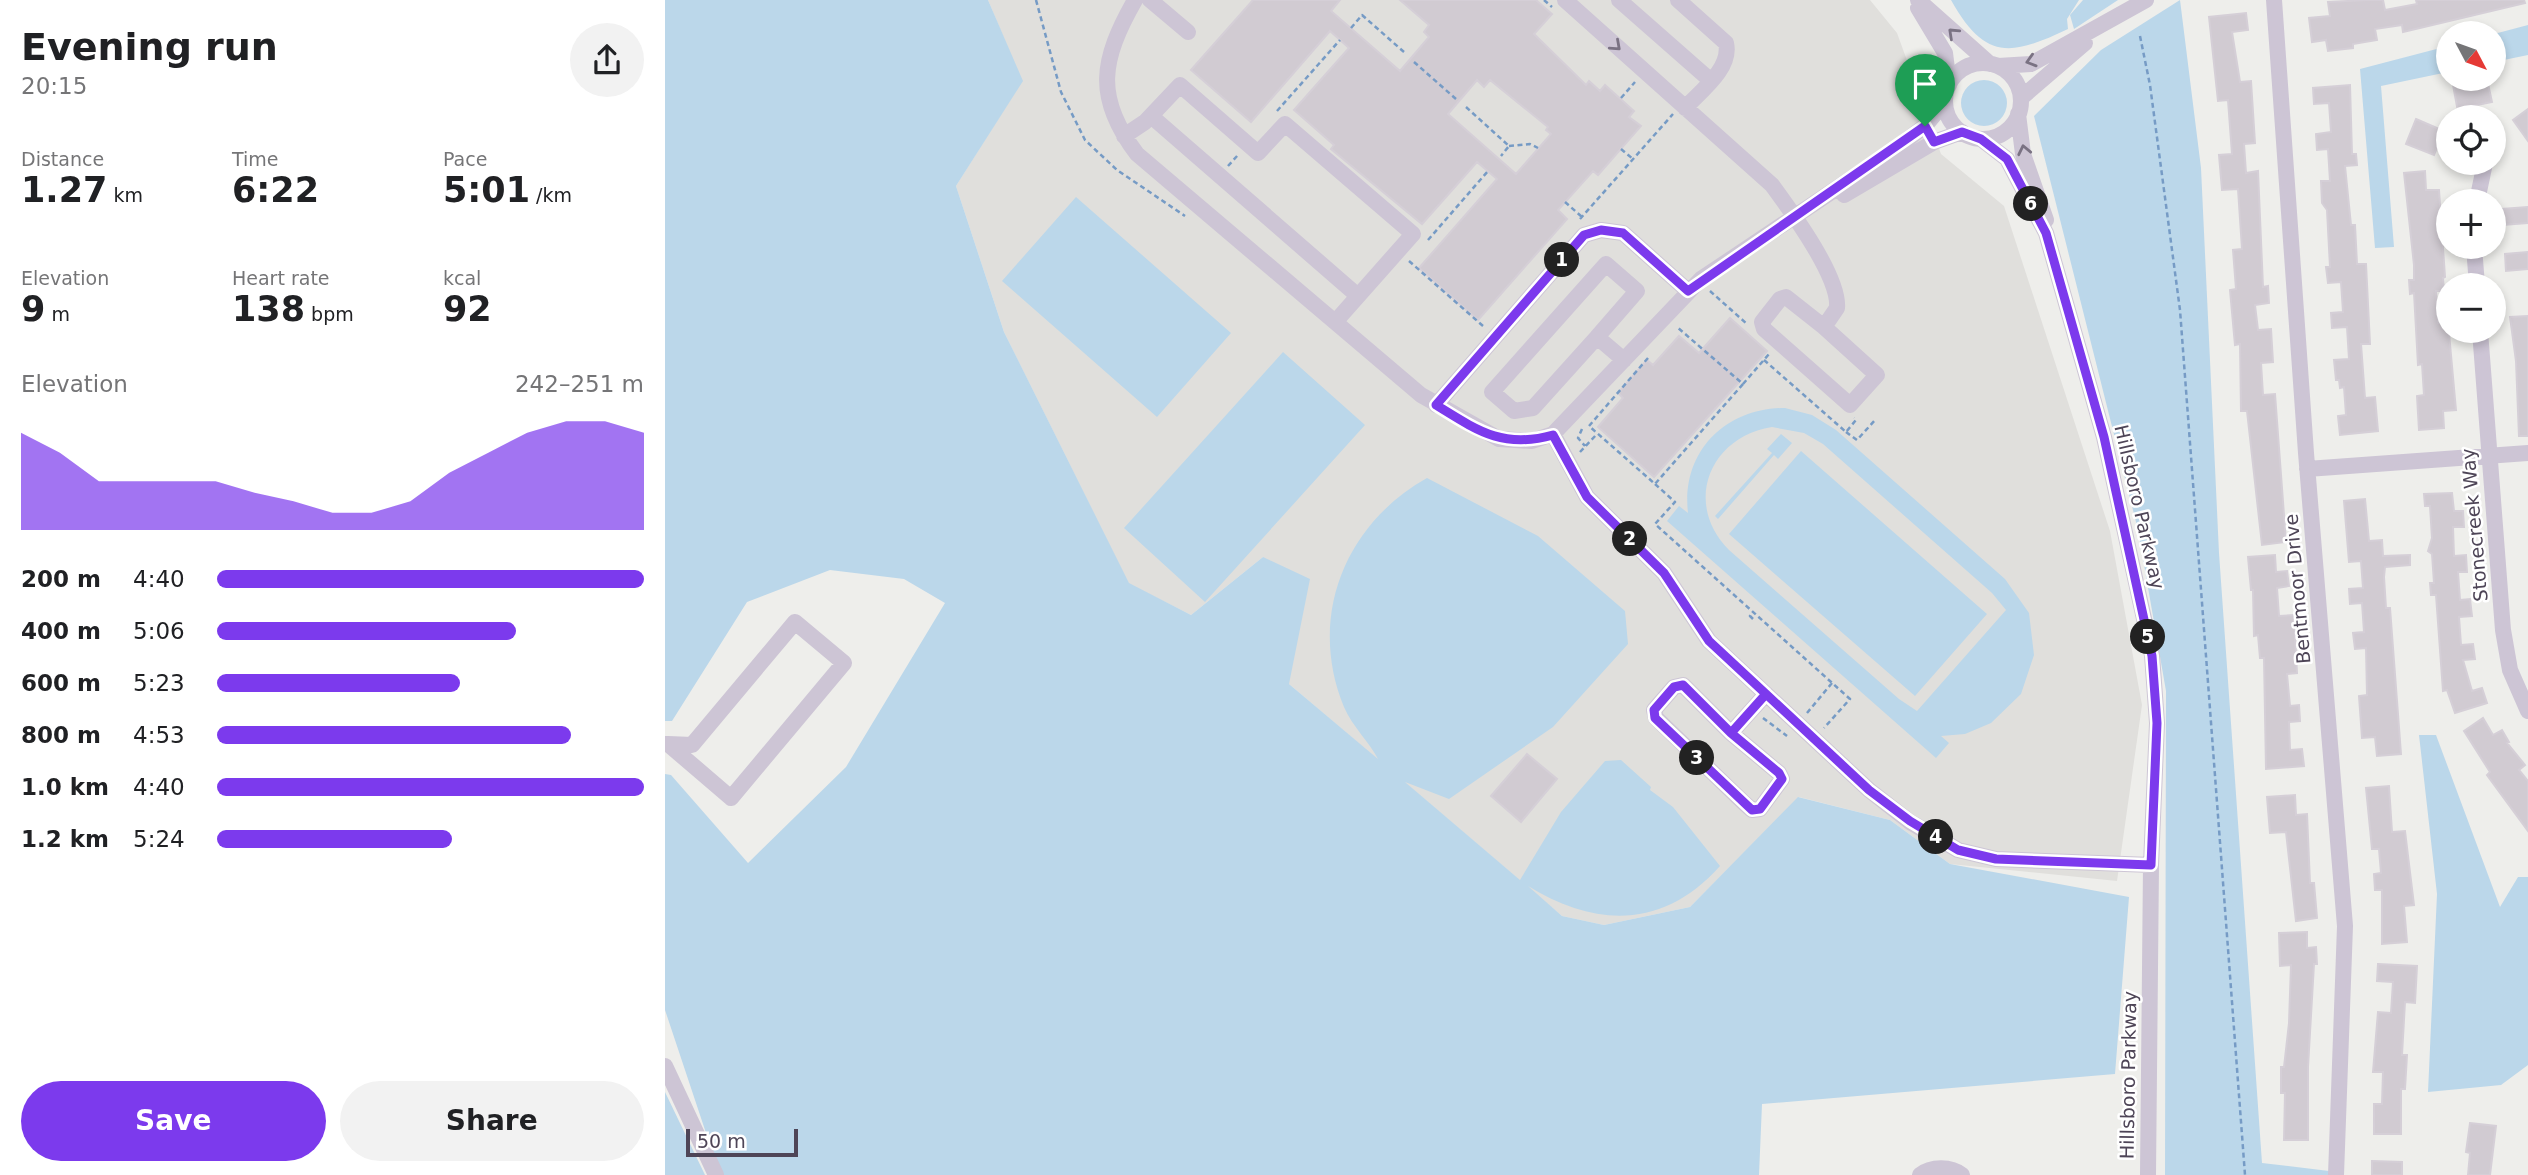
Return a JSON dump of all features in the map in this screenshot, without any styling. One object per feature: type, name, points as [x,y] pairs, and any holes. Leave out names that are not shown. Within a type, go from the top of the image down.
[{"type":"street","points":[[1135,0],[1116,34],[1106,80],[1111,113],[1137,154],[1421,395],[1499,439],[1532,441],[1553,435],[1701,279],[1802,214],[1925,126],[1945,102],[1949,85],[1945,53],[1916,0]]},
{"type":"street","points":[[1150,0],[1188,32]]},
{"type":"street","points":[[1565,0],[1680,110],[1802,214],[1838,298],[1834,316],[1824,327]]},
{"type":"street","points":[[1619,0],[1710,80]]},
{"type":"street","points":[[1678,0],[1725,43],[1728,52],[1724,64],[1680,110]]},
{"type":"street","points":[[1916,0],[2014,79],[2020,106]]},
{"type":"street","points":[[1949,85],[1966,67],[2031,64],[2146,0]]},
{"type":"street","name":"Bentmoor Drive","points":[[2274,0],[2307,469],[2346,926],[2336,1175]]},
{"type":"street","points":[[1945,102],[1953,124],[1962,132],[1981,139],[2004,132],[2020,106],[2105,25]]},
{"type":"street","points":[[1124,136],[1151,116],[1180,85],[1258,153],[1285,124],[1413,234],[1336,321]]},
{"type":"street","name":"Hillsboro Parkway","points":[[2020,106],[2023,155],[2046,215],[2046,233]]},
{"type":"street","points":[[1151,116],[1358,296]]},
{"type":"street","points":[[1925,126],[1934,142]]},
{"type":"street","points":[[1802,214],[1820,211],[1934,142],[1962,132]]},
{"type":"street","name":"Hillsboro Parkway","points":[[1981,139],[2007,159],[2046,233],[2104,437],[2152,656],[2157,723],[2151,865],[2148,1175]]},
{"type":"street","points":[[1436,405],[1584,235],[1612,230],[1632,239],[1688,291]]},
{"type":"street","points":[[1606,264],[1637,291],[1597,337],[1533,408],[1514,411],[1492,392],[1606,264]]},
{"type":"street","points":[[1786,297],[1824,327],[1877,375],[1850,405],[1763,329],[1762,322],[1780,299],[1786,297]]},
{"type":"street","points":[[1597,337],[1624,360]]},
{"type":"street","name":"Stonecreek Way","points":[[2481,343],[2504,630],[2510,670],[2528,711]]},
{"type":"street","points":[[1553,435],[1587,497],[1664,573],[1709,641],[1879,798],[1910,821],[1958,850],[1996,859],[2151,865]]},
{"type":"street","points":[[2307,469],[2528,453]]},
{"type":"street","points":[[795,622],[844,663],[731,797],[666,744],[692,745],[795,622]]},
{"type":"street","points":[[1683,685],[1731,733],[1779,773],[1782,779],[1760,809],[1752,810],[1743,803],[1655,718],[1654,710],[1674,687],[1683,685]]},
{"type":"street","points":[[1731,733],[1766,694]]},
{"type":"street","points":[[665,1066],[716,1175]]},
{"type":"street","points":[[1920,1175],[1926,1169],[1943,1168],[1962,1175]]},
{"type":"path","points":[[1036,0],[1061,92],[1085,139],[1117,170],[1184,217]]},
{"type":"path","points":[[1351,28],[1362,15],[1403,52]]},
{"type":"path","points":[[2140,36],[2150,85],[2180,310],[2245,1175]]},
{"type":"path","points":[[1414,62],[1456,99]]},
{"type":"path","points":[[1466,107],[1509,146]]},
{"type":"path","points":[[1576,224],[1680,110]]},
{"type":"path","points":[[1501,156],[1509,146],[1530,144],[1538,148]]},
{"type":"path","points":[[1621,149],[1633,159]]},
{"type":"path","points":[[1565,202],[1582,217]]},
{"type":"path","points":[[1672,322],[1743,384]]},
{"type":"path","points":[[1668,336],[1677,326]]},
{"type":"path","points":[[1655,484],[1774,348]]},
{"type":"path","points":[[1588,426],[1651,355]]},
{"type":"path","points":[[1764,360],[1857,440],[1876,419]]},
{"type":"path","points":[[1588,418],[1592,422]]},
{"type":"path","points":[[1846,432],[1856,420]]},
{"type":"path","points":[[1585,446],[1578,435],[1585,424],[1675,502],[1655,524],[1850,699],[1814,739]]},
{"type":"path","points":[[1753,619],[1750,616],[1754,612]]},
{"type":"path","points":[[1798,724],[1832,683]]},
{"type":"shaded area","points":[[665,0],[988,0],[1023,81],[956,186],[1004,332],[1129,583],[1191,615],[1263,557],[1310,579],[1289,684],[1378,759],[1344,707],[1334,673],[1330,640],[1332,607],[1341,576],[1355,547],[1374,521],[1398,497],[1427,478],[1538,536],[1625,611],[1628,644],[1553,727],[1449,799],[1405,782],[1520,880],[1561,812],[1605,761],[1621,760],[1651,787],[1650,790],[1673,807],[1720,866],[1698,887],[1676,902],[1653,911],[1629,915],[1604,915],[1579,909],[1553,900],[1528,886],[1562,916],[1604,925],[1690,907],[1798,797],[1890,820],[1950,864],[2129,897],[2115,1074],[1762,1104],[1759,1175],[720,1175],[665,1010],[665,774],[671,775],[748,863],[846,767],[945,603],[904,579],[830,570],[747,602],[672,721],[665,721]]},
{"type":"shaded area","points":[[988,0],[1870,0],[1897,33],[1941,154],[2004,206],[2110,531],[2142,705],[2117,881],[1950,864],[1890,820],[1799,797],[1690,907],[1604,925],[1562,916],[1289,684],[1263,557],[1191,615],[1129,584],[1004,332],[956,186],[1022,81]]},
{"type":"shaded area","points":[[1951,0],[2079,0],[2067,19],[2068,29],[2015,48],[1988,43],[1976,34],[1963,20]]},
{"type":"shaded area","points":[[2083,0],[2118,0],[2074,29],[2070,15]]},
{"type":"shaded area","points":[[2180,0],[2201,168],[2219,553],[2262,1163],[2329,1171],[2329,1175],[2165,1175],[2166,691],[2138,530],[2034,116],[2101,50]]},
{"type":"shaded area","points":[[2528,25],[2528,55],[2506,60],[2506,31]]},
{"type":"shaded area","points":[[2436,49],[2436,75],[2381,86],[2394,247],[2375,248],[2360,69]]},
{"type":"shaded area","points":[[1984,80],[2001,86],[2007,103],[2001,120],[1984,126],[1967,120],[1961,103],[1967,86]]},
{"type":"shaded area","points":[[1076,197],[1231,333],[1157,417],[1002,281]]},
{"type":"shaded area","points":[[1283,352],[1365,425],[1205,602],[1124,528]]},
{"type":"shaded area","points":[[1785,408],[1812,415],[1836,430],[2005,579],[2029,613],[2034,655],[2021,694],[1991,723],[1965,734],[1941,736],[1949,743],[1936,758],[1667,521],[1679,506],[1688,513],[1692,471],[1711,438],[1726,425],[1763,410]],"holes":[[[1772,427],[1804,433],[1823,444],[1992,593],[2006,610],[1917,711],[1899,699],[1729,550],[1715,532],[1707,513],[1706,494],[1710,475],[1719,458],[1732,444],[1750,433]]]},
{"type":"shaded area","points":[[1781,434],[1792,443],[1778,459],[1774,455],[1718,519],[1715,516],[1772,453],[1767,449]]},
{"type":"shaded area","points":[[1801,451],[1987,614],[1915,696],[1729,534]]},
{"type":"shaded area","points":[[2419,735],[2436,735],[2500,907],[2518,877],[2528,877],[2528,1065],[2501,1085],[2428,1092],[2437,894]]},
{"type":"shaded area","points":[[665,1092],[705,1175],[665,1175]]},
{"type":"building","points":[[1253,0],[1340,0],[1331,11],[1400,71],[1429,37],[1424,32],[1429,25],[1400,0],[1536,0],[1552,14],[1534,34],[1586,85],[1589,81],[1600,91],[1605,85],[1634,111],[1629,117],[1641,126],[1598,175],[1593,171],[1558,210],[1567,219],[1478,320],[1419,268],[1497,179],[1477,162],[1422,224],[1331,149],[1334,145],[1294,110],[1349,48],[1330,31],[1251,122],[1191,70]],"holes":[[[1477,80],[1484,87],[1490,80],[1548,127],[1546,130],[1551,134],[1516,174],[1448,114]]]},
{"type":"building","points":[[2383,0],[2385,10],[2417,4],[2416,0],[2524,0],[2525,3],[2449,21],[2436,21],[2436,24],[2403,32],[2402,25],[2375,29],[2377,40],[2353,44],[2353,48],[2328,51],[2326,40],[2312,42],[2309,18],[2330,16],[2328,2]]},
{"type":"building","points":[[2246,13],[2248,30],[2232,32],[2240,82],[2251,81],[2255,143],[2244,144],[2246,173],[2258,171],[2263,287],[2268,286],[2269,303],[2255,305],[2258,330],[2271,329],[2273,362],[2261,363],[2263,395],[2275,394],[2286,542],[2262,545],[2247,411],[2241,411],[2240,344],[2235,345],[2230,290],[2236,289],[2233,250],[2242,249],[2238,189],[2222,190],[2219,155],[2232,154],[2228,100],[2218,101],[2209,17]]},
{"type":"building","points":[[2350,85],[2352,154],[2356,154],[2357,165],[2345,166],[2351,225],[2355,225],[2357,264],[2366,264],[2370,344],[2361,344],[2365,398],[2375,397],[2378,431],[2340,435],[2338,416],[2346,415],[2344,387],[2340,388],[2339,380],[2336,380],[2334,360],[2349,359],[2347,327],[2332,328],[2331,313],[2343,312],[2341,282],[2328,283],[2326,267],[2330,267],[2327,210],[2322,203],[2321,181],[2330,181],[2328,149],[2317,150],[2316,134],[2331,132],[2329,103],[2314,104],[2313,88]]},
{"type":"building","points":[[2454,91],[2490,91],[2492,102],[2457,105]]},
{"type":"building","points":[[2528,109],[2528,141],[2513,120]]},
{"type":"building","points":[[2416,119],[2436,128],[2434,155],[2406,144]]},
{"type":"building","points":[[2425,171],[2426,190],[2436,190],[2436,259],[2444,259],[2445,273],[2436,273],[2436,343],[2450,343],[2456,410],[2443,411],[2444,428],[2419,430],[2417,396],[2424,395],[2422,364],[2418,365],[2414,293],[2410,294],[2409,280],[2414,280],[2414,265],[2404,173]]},
{"type":"building","points":[[2528,207],[2528,223],[2506,225],[2506,209]]},
{"type":"building","points":[[2528,252],[2528,269],[2506,271],[2506,254]]},
{"type":"building","points":[[2528,316],[2528,436],[2519,436],[2516,361],[2510,317]]},
{"type":"building","points":[[1730,318],[1767,351],[1654,477],[1598,427],[1623,398],[1618,393],[1647,360],[1653,365],[1679,336],[1699,353]]},
{"type":"building","points":[[2452,493],[2454,511],[2463,511],[2464,527],[2453,527],[2454,556],[2466,555],[2467,572],[2458,572],[2460,600],[2470,599],[2472,616],[2459,617],[2461,645],[2473,644],[2475,659],[2463,660],[2472,691],[2482,688],[2487,703],[2455,713],[2447,690],[2443,691],[2436,595],[2431,595],[2430,583],[2434,583],[2432,554],[2428,551],[2432,538],[2430,506],[2425,506],[2424,494]]},
{"type":"building","points":[[2365,499],[2369,541],[2382,540],[2383,556],[2410,555],[2410,565],[2385,567],[2384,577],[2386,608],[2390,608],[2401,754],[2377,756],[2375,737],[2362,738],[2359,696],[2367,695],[2366,648],[2355,649],[2353,633],[2364,632],[2362,603],[2350,604],[2349,589],[2363,588],[2361,561],[2349,562],[2344,501]]},
{"type":"building","points":[[2275,555],[2276,572],[2287,571],[2289,586],[2277,588],[2279,616],[2294,615],[2297,673],[2287,674],[2290,706],[2299,705],[2300,721],[2289,722],[2290,750],[2302,749],[2304,766],[2266,769],[2264,658],[2260,658],[2258,635],[2254,636],[2253,590],[2248,557]]},
{"type":"building","points":[[2483,718],[2493,735],[2502,730],[2509,742],[2507,743],[2525,765],[2519,770],[2528,781],[2528,831],[2487,775],[2490,772],[2464,731]]},
{"type":"building","points":[[1527,754],[1557,779],[1521,822],[1491,796]]},
{"type":"building","points":[[2389,786],[2392,832],[2405,831],[2414,905],[2404,906],[2407,942],[2382,944],[2382,890],[2375,890],[2374,874],[2381,873],[2379,849],[2372,849],[2366,788]]},
{"type":"building","points":[[2295,795],[2296,815],[2307,814],[2310,883],[2314,883],[2317,918],[2296,921],[2286,832],[2270,833],[2267,797]]},
{"type":"building","points":[[2307,932],[2307,948],[2316,947],[2317,964],[2314,964],[2308,1067],[2308,1140],[2284,1140],[2285,1093],[2281,1093],[2281,1067],[2284,1067],[2289,1023],[2291,965],[2280,966],[2279,933]]},
{"type":"building","points":[[2378,964],[2417,966],[2415,1003],[2405,1002],[2402,1055],[2407,1055],[2405,1089],[2401,1089],[2401,1134],[2374,1134],[2374,1104],[2382,1104],[2383,1072],[2373,1072],[2378,1012],[2391,1013],[2393,982],[2377,981]]},
{"type":"building","points":[[2470,1123],[2496,1126],[2490,1175],[2468,1175],[2470,1153],[2466,1152]]},
{"type":"building","points":[[2372,1161],[2402,1162],[2402,1175],[2372,1175]]},
{"type":"route","points":[[1925,126],[1818,200],[1808,210],[1701,279],[1688,291],[1623,233],[1601,230],[1584,235],[1436,405],[1499,439],[1532,441],[1553,435],[1587,497],[1664,573],[1709,641],[1766,694],[1731,733],[1779,773],[1782,779],[1778,789],[1760,809],[1752,810],[1655,718],[1654,710],[1674,687],[1683,685],[1731,733],[1753,709],[1766,694],[1869,790],[1910,821],[1958,850],[1996,859],[2151,865],[2157,723],[2152,656],[2104,437],[2046,233],[2007,159],[1981,139],[1962,132],[1934,142],[1925,126]]}]
